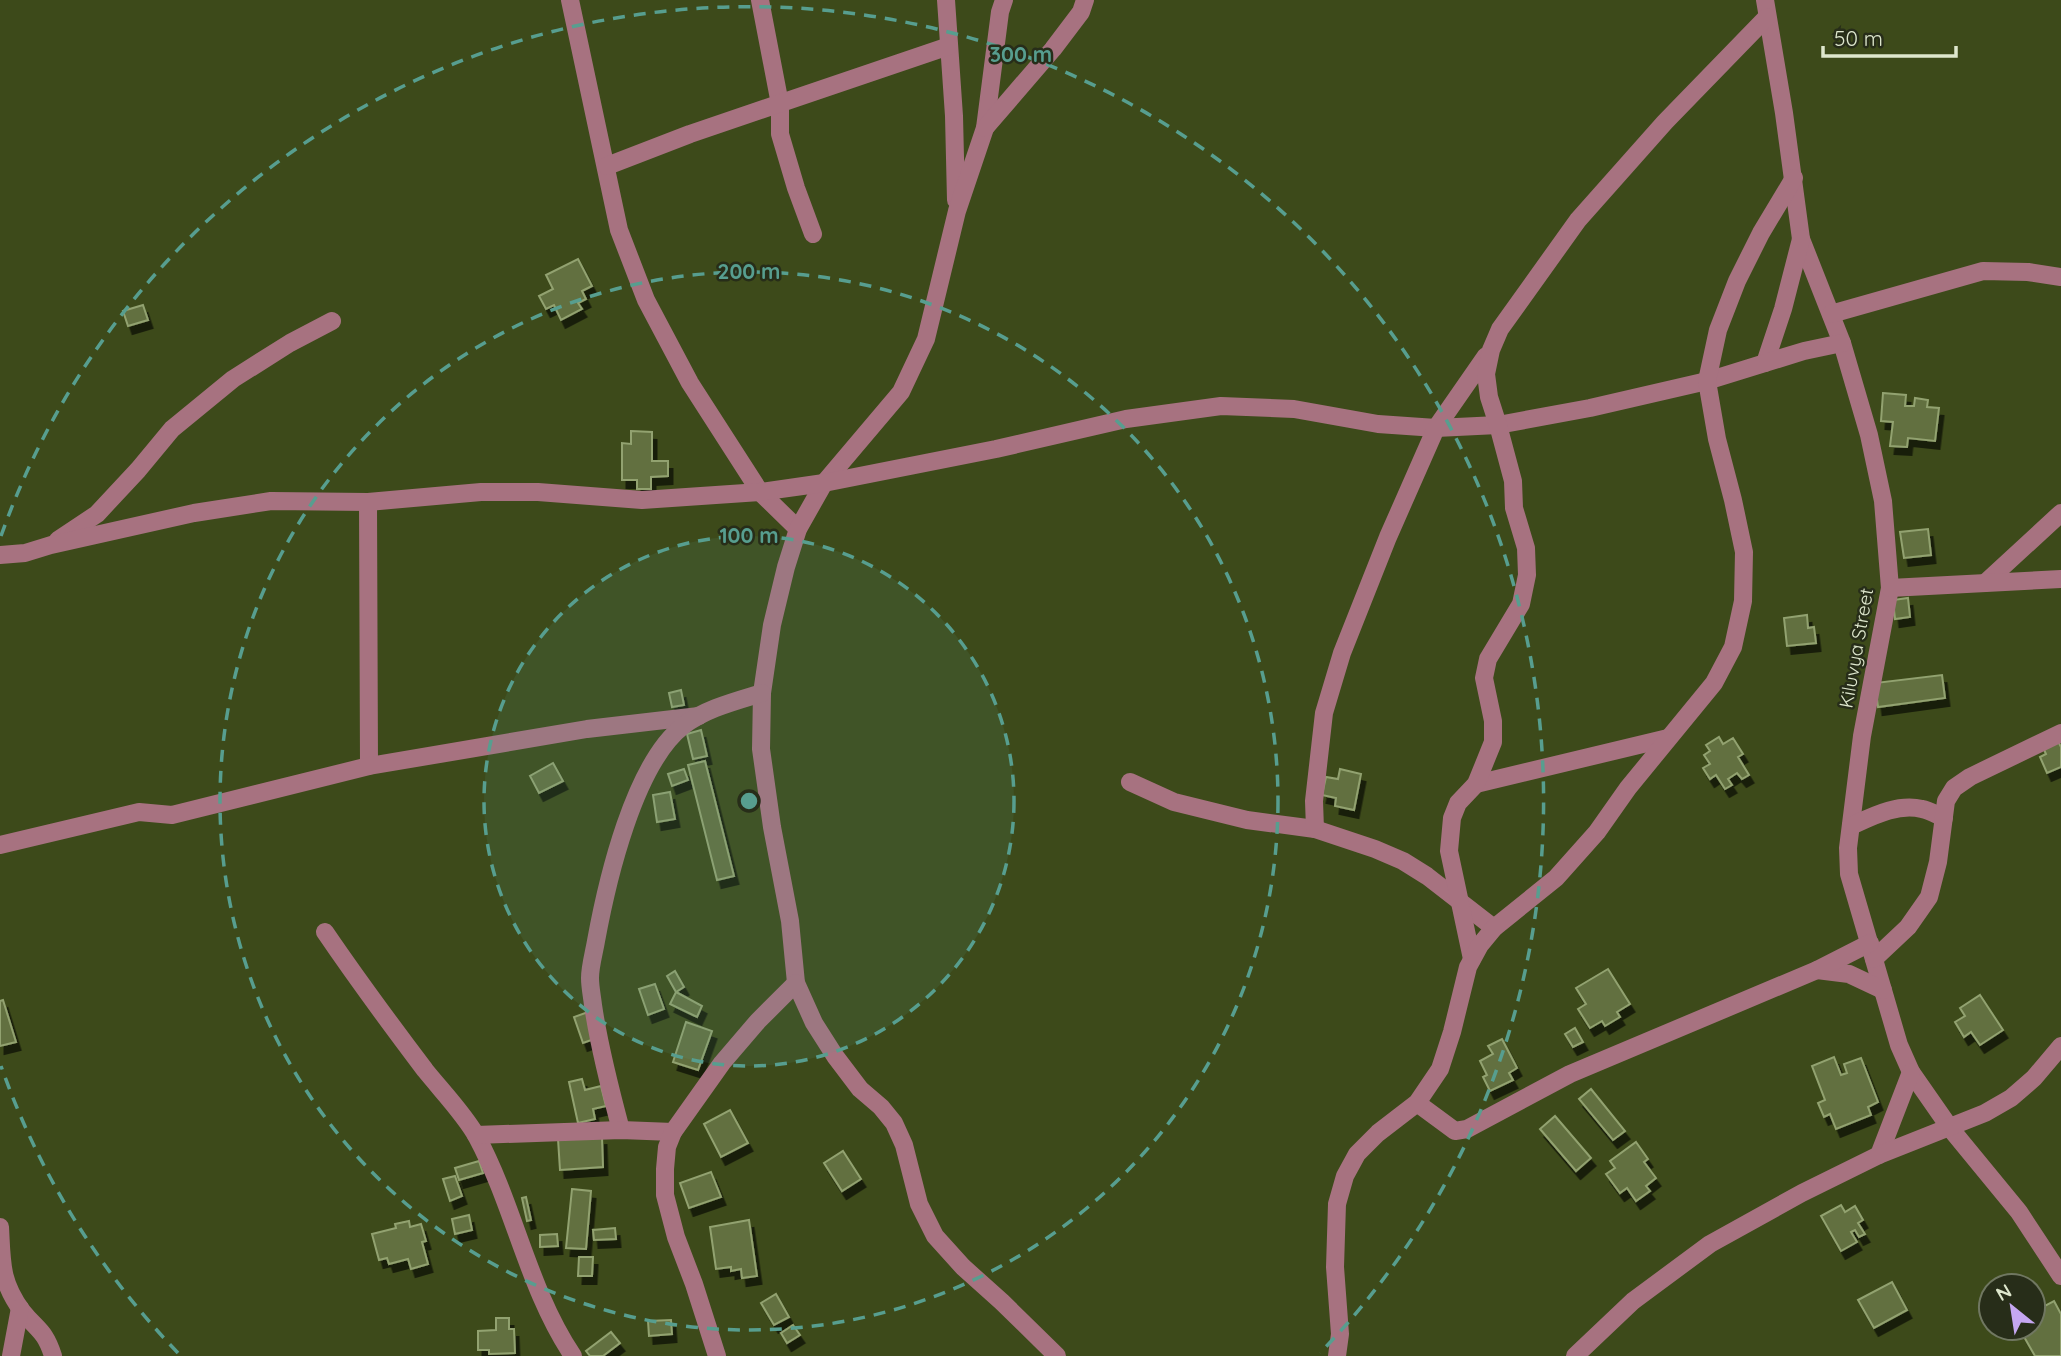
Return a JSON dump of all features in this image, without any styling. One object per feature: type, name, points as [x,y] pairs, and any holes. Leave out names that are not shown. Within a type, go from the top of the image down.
[{"type":"street","points":[[570,0],[619,230],[646,300],[690,383],[760,492],[798,529]]},
{"type":"street","points":[[760,0],[780,104],[780,134],[813,234]]},
{"type":"street","points":[[946,0],[957,211]]},
{"type":"street","points":[[1004,0],[1000,12],[985,128],[957,211],[926,339],[901,392],[824,483],[798,529],[772,625],[762,693],[761,749],[772,827],[790,921],[796,983],[814,1023],[860,1089],[881,1107],[894,1123],[904,1145],[919,1204],[935,1237],[1057,1356]]},
{"type":"street","points":[[985,128],[1081,12],[1085,0]]},
{"type":"street","points":[[1315,829],[1314,801],[1324,713],[1342,653],[1388,537],[1436,428],[1491,349],[1500,329],[1578,219],[1766,8]]},
{"type":"street","name":"Kiluvya Street","points":[[1766,8],[1794,178],[1801,239],[1842,343],[1869,435],[1883,501],[1890,588],[1862,736],[1848,848],[1849,874],[1899,1045],[1911,1072],[1950,1128],[2019,1212],[2061,1276]]},
{"type":"street","points":[[607,166],[690,134],[949,46]]},
{"type":"street","points":[[1337,1356],[1340,1334],[1335,1268],[1336,1204],[1345,1176],[1357,1154],[1378,1133],[1417,1103],[1440,1069],[1468,967],[1480,945],[1494,928],[1556,878],[1589,841],[1714,683],[1733,647],[1743,601],[1744,552],[1717,439],[1707,381],[1718,330],[1737,281],[1760,233],[1794,178]]},
{"type":"street","points":[[1765,363],[1783,309],[1801,239]]},
{"type":"street","points":[[1831,314],[1983,271],[2061,276]]},
{"type":"street","points":[[51,545],[97,514],[172,429],[233,379],[290,343],[332,321]]},
{"type":"street","points":[[0,555],[26,554],[51,545],[194,513],[271,501],[368,502],[481,492],[538,492],[642,500],[760,492],[824,483],[1126,419],[1222,406],[1294,409],[1378,424],[1436,428],[1499,425],[1590,408],[1707,381],[1842,343]]},
{"type":"street","points":[[1472,959],[1449,851],[1452,818],[1458,803],[1476,784],[1493,743],[1493,720],[1484,678],[1488,659],[1521,604],[1527,575],[1526,548],[1514,508],[1513,481],[1489,397],[1486,374],[1491,349]]},
{"type":"street","points":[[368,502],[369,766]]},
{"type":"street","points":[[1985,583],[2061,513]]},
{"type":"street","points":[[1890,588],[2061,579]]},
{"type":"street","points":[[621,1130],[603,1061],[590,977],[601,914],[620,841],[640,789],[659,752],[682,727],[699,716],[762,693]]},
{"type":"street","points":[[0,845],[139,812],[172,815],[369,766],[587,729],[699,716]]},
{"type":"street","points":[[1417,1103],[1455,1131],[1467,1129],[1570,1074],[1817,970],[1872,951],[1908,927],[1929,897],[1938,862],[1946,801],[1954,788],[1970,777],[2061,733]]},
{"type":"street","points":[[1476,784],[1668,738]]},
{"type":"street","points":[[1130,782],[1174,802],[1247,820],[1315,829],[1403,861],[1427,876],[1494,928]]},
{"type":"street","points":[[1851,826],[1880,813],[1900,808],[1922,809],[1944,818]]},
{"type":"street","points":[[325,932],[369,996],[476,1135],[500,1187],[528,1265],[551,1318],[573,1356]]},
{"type":"street","points":[[1817,970],[1849,974],[1883,990]]},
{"type":"street","points":[[717,1356],[676,1237],[665,1195],[667,1147],[673,1132],[722,1063],[796,983]]},
{"type":"street","points":[[1574,1356],[1633,1301],[1710,1244],[1802,1193],[1879,1155],[1985,1113],[2011,1098],[2034,1078],[2061,1046]]},
{"type":"street","points":[[1879,1155],[1911,1072]]},
{"type":"street","points":[[476,1135],[621,1130],[673,1132]]},
{"type":"street","points":[[0,1227],[2,1272],[20,1308],[46,1336],[53,1356]]},
{"type":"street","points":[[11,1356],[20,1308]]},
{"type":"building","points":[[578,259],[592,286],[582,291],[586,299],[578,303],[582,309],[561,320],[554,305],[546,309],[539,296],[553,289],[546,275]]},
{"type":"building","points":[[143,305],[148,320],[128,326],[123,311]]},
{"type":"building","points":[[1883,393],[1906,395],[1905,406],[1914,406],[1915,398],[1928,400],[1927,407],[1939,408],[1935,441],[1908,438],[1907,447],[1890,446],[1893,422],[1881,421]]},
{"type":"building","points":[[631,431],[652,432],[652,461],[668,461],[668,476],[651,477],[651,489],[637,489],[637,480],[622,480],[622,443],[631,444]]},
{"type":"building","points":[[1928,529],[1931,555],[1904,558],[1900,532]]},
{"type":"building","points":[[1908,598],[1910,617],[1895,619],[1893,600]]},
{"type":"building","points":[[1807,615],[1808,628],[1814,627],[1816,643],[1787,646],[1784,618]]},
{"type":"building","points":[[1942,675],[1945,698],[1878,707],[1875,683]]},
{"type":"building","points":[[681,690],[684,705],[672,707],[669,693]]},
{"type":"building","points":[[701,730],[707,756],[693,759],[687,734]]},
{"type":"building","points":[[1719,737],[1723,744],[1733,738],[1743,754],[1738,757],[1749,775],[1742,779],[1737,773],[1728,779],[1732,785],[1725,789],[1716,775],[1710,779],[1703,768],[1710,764],[1704,755],[1710,751],[1706,745]]},
{"type":"building","points":[[2057,739],[2061,747],[2061,767],[2047,773],[2040,757],[2046,754],[2042,745]]},
{"type":"building","points":[[705,761],[734,876],[717,880],[688,765]]},
{"type":"building","points":[[553,763],[563,781],[539,793],[530,776]]},
{"type":"building","points":[[684,769],[688,780],[672,786],[668,774]]},
{"type":"building","points":[[1340,769],[1361,774],[1354,810],[1335,806],[1336,798],[1322,795],[1326,777],[1338,779]]},
{"type":"building","points":[[670,792],[675,819],[657,822],[653,795]]},
{"type":"building","points":[[1608,969],[1630,1004],[1617,1012],[1620,1017],[1605,1026],[1602,1021],[1590,1028],[1578,1009],[1586,1004],[1576,988]]},
{"type":"building","points":[[675,971],[684,987],[676,992],[667,976]]},
{"type":"building","points":[[655,984],[664,1009],[648,1015],[639,989]]},
{"type":"building","points":[[676,992],[702,1006],[697,1017],[670,1004]]},
{"type":"building","points":[[1980,995],[2003,1030],[1980,1045],[1971,1032],[1964,1037],[1955,1022],[1965,1016],[1960,1008]]},
{"type":"building","points":[[3,1000],[16,1042],[0,1046],[0,1001]]},
{"type":"building","points":[[588,1012],[597,1038],[583,1043],[574,1017]]},
{"type":"building","points":[[686,1022],[712,1031],[698,1070],[673,1062]]},
{"type":"building","points":[[1575,1028],[1583,1042],[1573,1047],[1565,1034]]},
{"type":"building","points":[[1502,1039],[1517,1068],[1509,1073],[1513,1080],[1490,1091],[1483,1077],[1487,1075],[1480,1061],[1493,1054],[1488,1046]]},
{"type":"building","points":[[1834,1057],[1841,1075],[1847,1073],[1844,1064],[1861,1058],[1878,1102],[1868,1107],[1871,1115],[1836,1129],[1830,1114],[1824,1117],[1818,1103],[1825,1100],[1812,1066]]},
{"type":"building","points":[[582,1079],[585,1090],[601,1086],[606,1106],[593,1109],[595,1119],[578,1123],[569,1082]]},
{"type":"building","points":[[1591,1089],[1625,1131],[1613,1140],[1579,1099]]},
{"type":"building","points":[[730,1110],[748,1143],[721,1157],[704,1124]]},
{"type":"building","points":[[1555,1116],[1591,1158],[1576,1171],[1540,1129]]},
{"type":"building","points":[[602,1137],[603,1167],[560,1170],[558,1139]]},
{"type":"building","points":[[1636,1142],[1648,1159],[1644,1162],[1656,1178],[1646,1186],[1650,1191],[1636,1201],[1627,1188],[1620,1193],[1606,1174],[1615,1168],[1610,1161]]},
{"type":"building","points":[[843,1151],[861,1179],[842,1191],[824,1163]]},
{"type":"building","points":[[479,1161],[483,1173],[459,1180],[455,1168]]},
{"type":"building","points":[[711,1172],[721,1197],[689,1208],[680,1183]]},
{"type":"building","points":[[455,1176],[462,1196],[450,1201],[443,1179]]},
{"type":"building","points":[[572,1189],[591,1191],[586,1249],[566,1248]]},
{"type":"building","points":[[526,1197],[531,1220],[527,1221],[522,1198]]},
{"type":"building","points":[[1841,1205],[1845,1212],[1855,1206],[1863,1220],[1858,1223],[1865,1234],[1859,1237],[1855,1230],[1851,1232],[1857,1242],[1841,1251],[1821,1216]]},
{"type":"building","points":[[469,1215],[472,1230],[455,1234],[452,1219]]},
{"type":"building","points":[[749,1220],[757,1276],[742,1278],[741,1269],[731,1271],[731,1267],[716,1269],[710,1227]]},
{"type":"building","points":[[409,1221],[410,1227],[421,1224],[426,1241],[422,1242],[428,1264],[411,1269],[408,1259],[389,1264],[387,1258],[379,1260],[372,1234],[396,1228],[395,1224]]},
{"type":"building","points":[[615,1228],[616,1239],[594,1240],[593,1230]]},
{"type":"building","points":[[557,1234],[558,1246],[540,1247],[540,1235]]},
{"type":"building","points":[[579,1257],[593,1257],[592,1276],[578,1276]]},
{"type":"building","points":[[1892,1282],[1907,1310],[1874,1328],[1858,1300]]},
{"type":"building","points":[[776,1294],[789,1317],[774,1325],[761,1303]]},
{"type":"building","points":[[2054,1301],[2061,1314],[2061,1356],[2035,1356],[2027,1342],[2047,1342],[2047,1305]]},
{"type":"building","points":[[496,1318],[509,1318],[509,1329],[514,1329],[515,1353],[489,1354],[489,1350],[478,1350],[478,1331],[496,1330]]},
{"type":"building","points":[[671,1320],[672,1334],[649,1336],[648,1321]]},
{"type":"building","points":[[793,1325],[800,1335],[787,1343],[781,1333]]},
{"type":"building","points":[[611,1332],[620,1343],[603,1356],[590,1356],[586,1351]]}]
